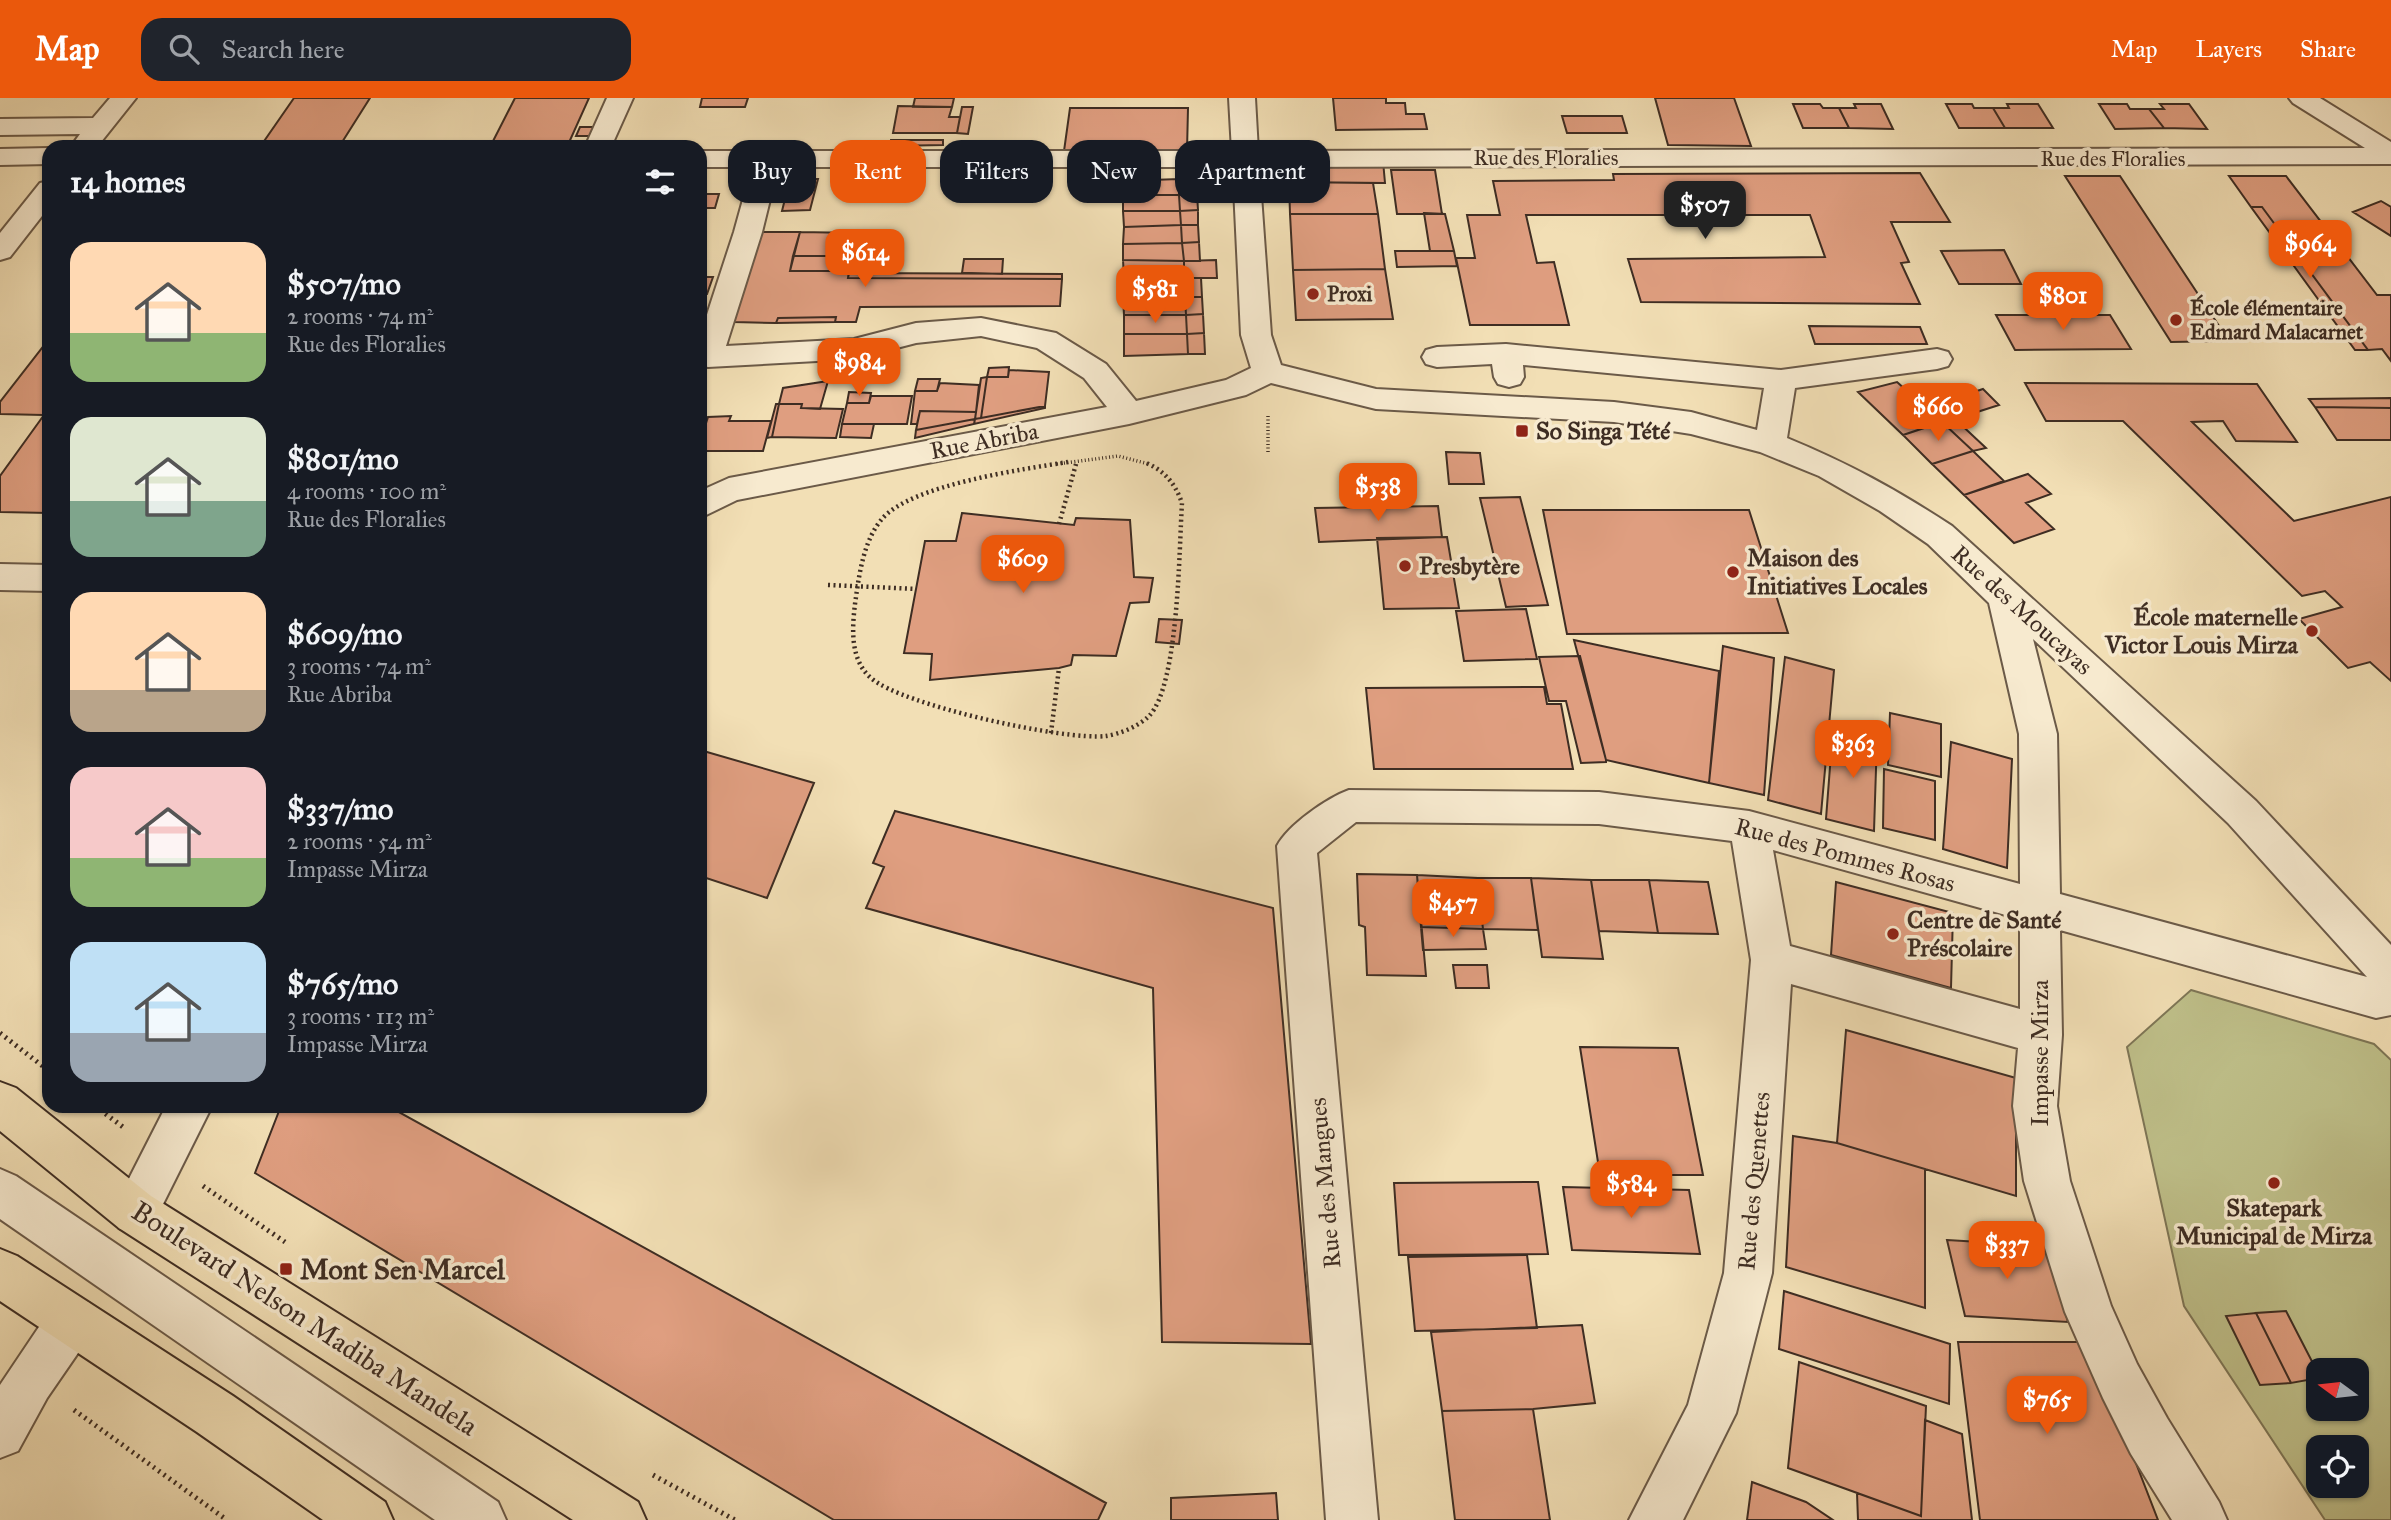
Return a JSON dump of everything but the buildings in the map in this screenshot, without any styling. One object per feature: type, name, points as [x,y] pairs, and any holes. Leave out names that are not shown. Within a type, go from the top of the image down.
[{"type":"main road","name":"Boulevard Nelson Madiba Mandela","points":[[0,1103],[135,1212],[620,1520]]},
{"type":"main road","points":[[0,1273],[215,1414],[367,1520]]},
{"type":"street","points":[[90,140],[123,98]]},
{"type":"street","points":[[601,140],[620,98]]},
{"type":"street","points":[[1242,98],[1244,140]]},
{"type":"street","points":[[2302,98],[2391,155]]},
{"type":"street","points":[[0,127],[100,127]]},
{"type":"street","name":"Rue des Floralies","points":[[1330,157],[1854,159],[2391,155]]},
{"type":"street","points":[[0,157],[42,156]]},
{"type":"street","name":"Rue des Floralies","points":[[816,160],[1175,157]]},
{"type":"street","name":"Rue des Floralies","points":[[707,159],[728,159]]},
{"type":"street","points":[[0,251],[42,198]]},
{"type":"street","points":[[756,203],[708,357],[854,349],[916,333],[981,327],[1046,340],[1095,371],[1129,413]]},
{"type":"street","points":[[1248,203],[1256,335],[1268,372]]},
{"type":"street","points":[[1506,354],[1512,407]]},
{"type":"street","points":[[1437,356],[1506,354],[1781,380],[1937,359]]},
{"type":"street","name":"Rue des Moucayas","points":[[1268,372],[1376,399],[1614,412],[1691,423],[1770,444],[1830,468],[1892,503],[1940,535],[2005,597],[2048,632],[2242,812],[2391,974]]},
{"type":"street","name":"Rue Abriba","points":[[707,502],[729,490],[1129,413],[1235,388],[1268,372]]},
{"type":"street","points":[[1770,444],[1781,380]]},
{"type":"street","points":[[0,577],[42,579]]},
{"type":"street","name":"Impasse Mirza","points":[[2005,597],[2038,734],[2041,1035],[2035,1106],[2047,1181],[2066,1247],[2120,1381],[2149,1436],[2201,1520]]},
{"type":"street","name":"Rue des Pommes Rosas","points":[[1297,846],[1349,806],[1599,808],[1749,827],[2376,999],[2391,996]]},
{"type":"street","name":"Rue des Quenettes","points":[[1655,1520],[1711,1413],[1748,1273],[1772,960],[1749,827]]},
{"type":"street","name":"Rue des Mangues","points":[[1297,846],[1352,1520]]},
{"type":"street","points":[[1772,960],[2041,1035]]},
{"type":"street","points":[[135,1212],[186,1113]]},
{"type":"street","points":[[0,1192],[480,1520]]},
{"type":"street","points":[[0,1433],[30,1381],[72,1320]]},
{"type":"path","points":[[1118,456],[1144,460],[1163,471],[1178,488],[1182,503],[1171,643],[1162,696],[1150,715],[1109,736],[1051,733],[897,693],[872,679],[857,658],[852,636],[858,587],[872,538],[882,518],[899,503],[950,487],[1077,460],[1118,456]]},
{"type":"path","points":[[1059,524],[1077,460]]},
{"type":"path","points":[[828,585],[916,589]]},
{"type":"path","points":[[1051,733],[1059,668]]},
{"type":"path","points":[[0,1034],[42,1066]]},
{"type":"path","points":[[104,1113],[119,1124]]},
{"type":"path","points":[[71,1408],[227,1520]]},
{"type":"green space","name":"Skatepark Municipal de Mirza","points":[[2191,990],[2374,1044],[2391,1060],[2391,1520],[2325,1520],[2311,1498],[2369,1498],[2369,1435],[2306,1435],[2306,1491],[2184,1306],[2127,1047]]},
{"type":"place","name":"Proxi","points":[[1313,294]]},
{"type":"place","name":"École élémentaire Edmard Malacarnet","points":[[2176,320]]},
{"type":"place","name":"So Singa Tété","points":[[1522,431]]},
{"type":"place","name":"Presbytère","points":[[1405,566]]},
{"type":"place","name":"Maison des Initiatives Locales","points":[[1733,572]]},
{"type":"place","name":"École maternelle Victor Louis Mirza","points":[[2312,631]]},
{"type":"place","name":"Centre de Santé Préscolaire","points":[[1893,934]]},
{"type":"place","name":"Skatepark Municipal de Mirza","points":[[2274,1183]]},
{"type":"place","name":"Mont Sen Marcel","points":[[286,1269]]}]
